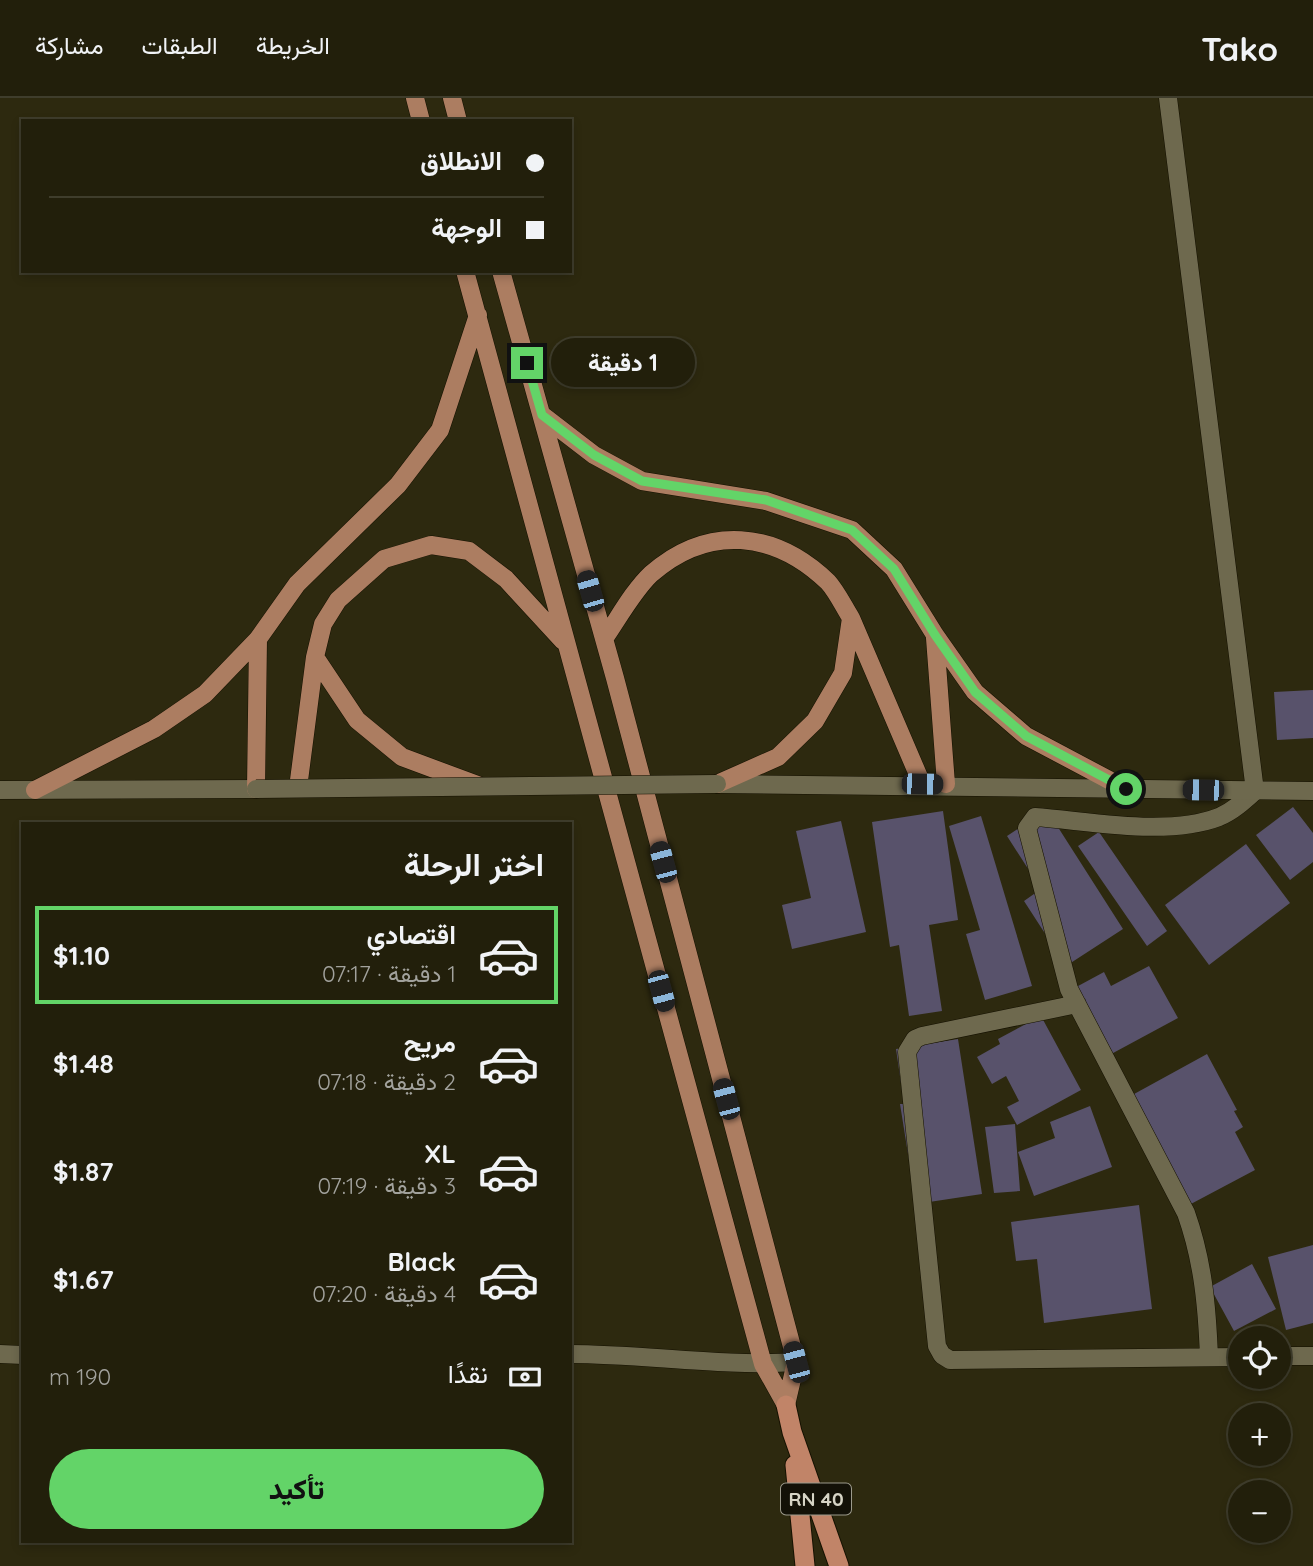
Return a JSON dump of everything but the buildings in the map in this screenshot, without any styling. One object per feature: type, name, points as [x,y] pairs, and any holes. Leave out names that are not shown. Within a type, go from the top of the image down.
[{"type":"highway","name":"RN 40","points":[[786,1405],[792,1433],[839,1566]]},
{"type":"highway","points":[[792,1433],[805,1566]]},
{"type":"main road","points":[[415,98],[420,119]]},
{"type":"main road","points":[[452,98],[457,119]]},
{"type":"main road","points":[[466,273],[763,1364],[786,1405]]},
{"type":"main road","points":[[502,273],[604,639],[796,1362],[786,1405]]},
{"type":"main road","points":[[35,790],[154,729],[205,694],[258,639],[296,584],[398,485],[440,430],[478,314]]},
{"type":"main road","points":[[542,415],[594,455],[642,481],[766,500],[852,530],[894,569],[975,692],[1026,736],[1126,789]]},
{"type":"main road","points":[[604,639],[650,575],[692,547],[744,538],[786,551],[829,583],[851,618],[922,784]]},
{"type":"main road","points":[[298,788],[315,657],[323,624],[338,600],[384,559],[431,545],[469,551],[506,579],[566,643]]},
{"type":"main road","points":[[717,783],[778,757],[815,721],[843,673],[851,618]]},
{"type":"main road","points":[[935,635],[946,784]]},
{"type":"main road","points":[[256,789],[258,639]]},
{"type":"main road","points":[[315,657],[357,720],[402,757],[483,787]]},
{"type":"street","points":[[1168,98],[1255,791]]},
{"type":"street","points":[[0,790],[717,783],[1313,791]]},
{"type":"street","points":[[1209,1357],[1206,1287],[1199,1251],[1186,1213],[1077,1004],[1063,971],[1027,828],[1030,820],[1035,817],[1163,827],[1196,824],[1227,813],[1255,791]]},
{"type":"street","points":[[1077,1004],[922,1036],[910,1045],[907,1052],[937,1346],[942,1355],[950,1360],[1228,1357]]},
{"type":"street","points":[[0,1354],[21,1354]]},
{"type":"street","points":[[572,1354],[622,1354],[763,1364],[796,1362]]},
{"type":"street","points":[[1291,1356],[1313,1356]]},
{"type":"route","points":[[527,363],[542,415],[594,455],[642,481],[766,500],[852,530],[894,569],[975,692],[1026,736],[1126,789]]}]
